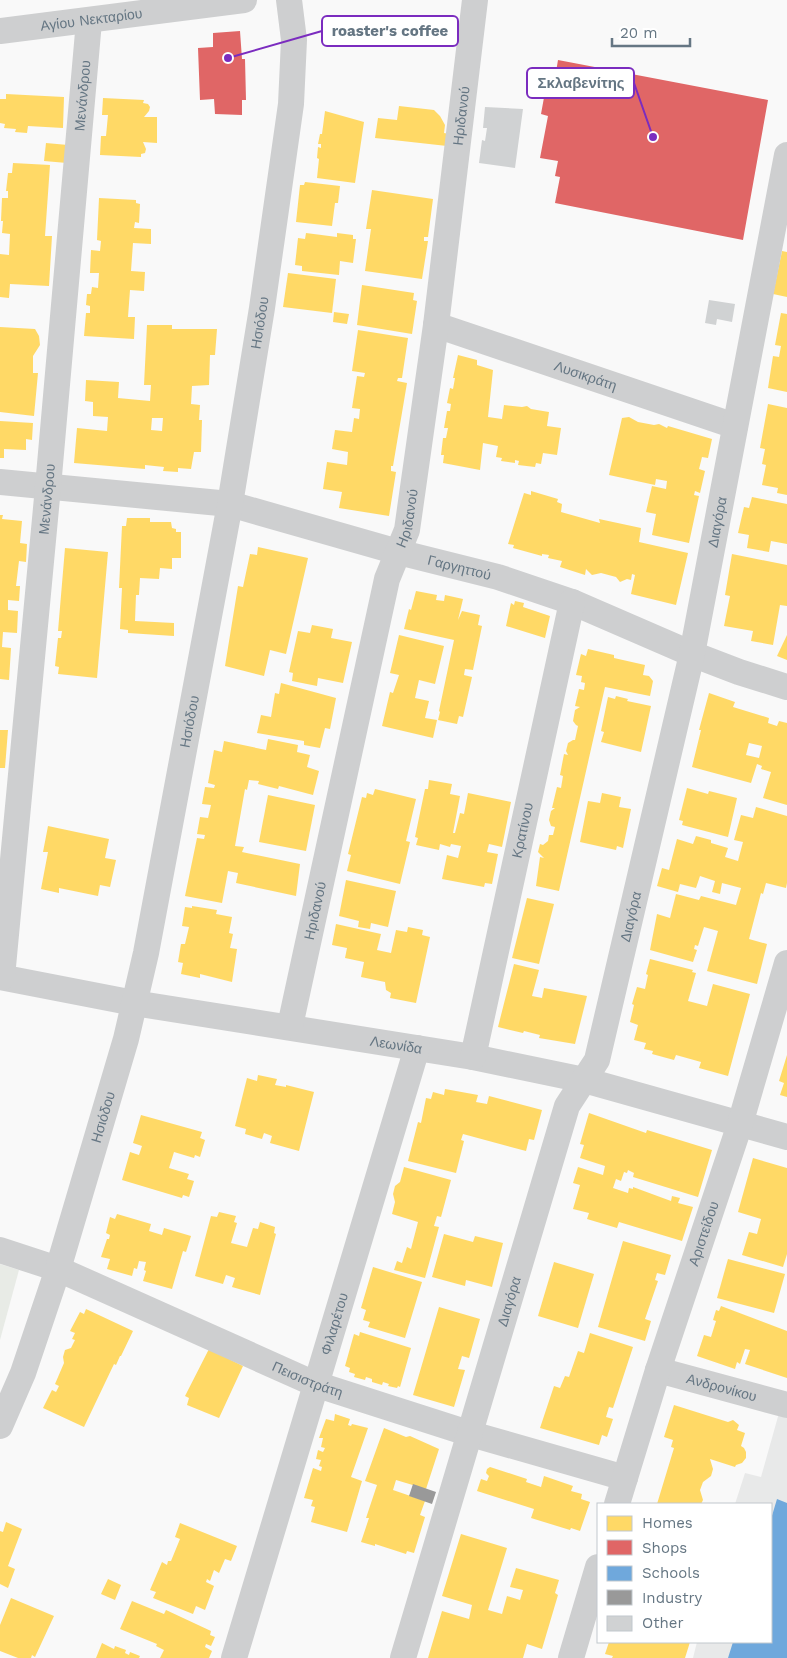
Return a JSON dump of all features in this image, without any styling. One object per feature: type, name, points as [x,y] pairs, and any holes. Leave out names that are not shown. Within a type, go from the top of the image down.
[{"type":"street","name":"Αγίου Νεκταρίου","points":[[0,31],[244,0]]},
{"type":"street","name":"Ησιόδου","points":[[0,1426],[23,1373],[58,1269],[126,1039],[146,953],[230,504],[263,298],[291,104],[294,40],[289,0]]},
{"type":"street","name":"Ηριδανού","points":[[290,1026],[387,579],[408,530],[436,325],[476,0]]},
{"type":"street","name":"Μενάνδρου","points":[[1,977],[48,487],[89,20]]},
{"type":"street","name":"Διαγόρα","points":[[403,1658],[567,1106],[597,1060],[692,654],[735,426],[781,220],[787,155]]},
{"type":"street","name":"Λυσικράτη","points":[[436,325],[735,426]]},
{"type":"street","name":"Γαργηττού","points":[[0,482],[230,504],[398,552],[498,577],[572,602],[692,654],[739,672],[787,687]]},
{"type":"street","name":"Κρατίνου","points":[[473,1057],[572,602]]},
{"type":"street","name":"Αριστείδου","points":[[617,1503],[658,1370],[740,1124],[787,963]]},
{"type":"street","name":"Λεωνίδα","points":[[1,977],[134,1002],[473,1057],[584,1080],[787,1138]]},
{"type":"street","name":"Φιλαρέτου","points":[[234,1658],[417,1048]]},
{"type":"street","name":"Πεισιστράτη","points":[[0,1250],[58,1269],[315,1384],[471,1434],[625,1478]]},
{"type":"street","name":"Ανδρονίκου","points":[[658,1370],[787,1404]]},
{"type":"street","points":[[571,1658],[597,1570]]},
{"type":"shaded area","points":[[0,1264],[19,1270],[0,1340]]},
{"type":"shaded area","points":[[779,1413],[787,1415],[787,1658],[693,1658],[697,1643],[772,1643],[772,1503],[735,1503],[745,1473],[761,1477]]},
{"type":"building: Homes","points":[[6,94],[64,97],[63,128],[28,126],[27,133],[15,132],[16,129],[4,128],[5,124],[0,123],[0,99],[6,99]]},
{"type":"building: Homes","points":[[103,98],[144,100],[143,103],[148,104],[150,107],[144,117],[157,117],[157,143],[143,142],[146,149],[145,153],[141,154],[141,157],[100,155],[101,136],[106,136],[108,115],[102,115]]},
{"type":"building: Homes","points":[[399,106],[434,110],[445,125],[444,133],[449,134],[447,146],[375,138],[378,118],[397,120]]},
{"type":"building: Homes","points":[[325,111],[364,122],[355,183],[317,178],[318,147],[321,148],[321,144],[318,144],[320,134],[322,134]]},
{"type":"building: Homes","points":[[46,143],[68,145],[67,163],[44,161]]},
{"type":"building: Homes","points":[[13,163],[50,165],[45,236],[52,236],[49,286],[10,284],[9,298],[0,297],[0,254],[9,255],[10,234],[2,233],[2,198],[8,198],[8,191],[6,191],[8,173],[12,173]]},
{"type":"building: Homes","points":[[305,182],[340,186],[338,203],[335,203],[332,226],[296,222],[300,185],[304,185]]},
{"type":"building: Homes","points":[[372,190],[433,199],[428,237],[424,237],[424,241],[428,241],[422,279],[365,271],[371,229],[366,229]]},
{"type":"building: Homes","points":[[99,198],[136,200],[136,203],[140,204],[139,223],[135,222],[134,228],[151,229],[151,244],[133,243],[131,271],[145,272],[144,291],[130,290],[128,317],[135,317],[134,339],[84,336],[86,313],[90,313],[90,306],[86,305],[87,294],[91,294],[92,287],[98,288],[99,273],[90,273],[91,250],[100,251],[101,241],[97,240]]},
{"type":"building: Homes","points":[[306,233],[337,237],[337,233],[353,235],[353,239],[356,239],[353,263],[340,261],[339,275],[302,271],[302,266],[295,265],[298,238],[305,239]]},
{"type":"building: Homes","points":[[782,251],[787,252],[787,297],[773,294]]},
{"type":"building: Homes","points":[[288,273],[336,279],[332,313],[283,307]]},
{"type":"building: Homes","points":[[362,285],[414,293],[413,300],[417,301],[412,334],[357,325]]},
{"type":"building: Homes","points":[[334,312],[349,314],[347,324],[333,322]]},
{"type":"building: Homes","points":[[781,313],[787,314],[787,392],[768,388],[773,356],[779,357],[781,346],[775,345]]},
{"type":"building: Homes","points":[[147,325],[172,325],[172,329],[217,329],[215,355],[210,355],[209,385],[192,386],[191,404],[200,405],[199,420],[202,420],[201,452],[194,452],[191,469],[178,468],[178,472],[163,471],[164,467],[145,465],[145,469],[74,463],[77,428],[107,431],[108,417],[93,416],[93,402],[85,401],[86,380],[119,382],[118,398],[150,401],[151,385],[144,385]],"holes":[[[152,418],[163,418],[162,431],[151,430]]]},
{"type":"building: Homes","points":[[0,327],[35,329],[39,336],[40,345],[33,356],[33,373],[38,373],[34,416],[0,412]]},
{"type":"building: Homes","points":[[358,330],[408,338],[402,378],[398,378],[397,381],[407,383],[393,466],[391,466],[391,471],[396,472],[389,516],[339,508],[342,492],[323,489],[327,462],[347,465],[348,452],[332,449],[335,430],[352,432],[354,418],[359,419],[360,409],[352,408],[357,376],[364,377],[365,373],[352,371]]},
{"type":"building: Homes","points":[[458,355],[477,360],[477,365],[493,370],[488,417],[502,419],[504,405],[527,406],[531,409],[549,412],[547,426],[561,428],[557,455],[543,453],[541,464],[536,463],[535,467],[518,465],[519,461],[515,460],[515,463],[501,461],[502,458],[496,457],[498,446],[483,443],[480,470],[443,463],[444,455],[441,455],[443,438],[446,438],[448,428],[444,428],[447,411],[450,411],[451,404],[447,403],[450,388],[453,389],[455,378],[453,378]]},
{"type":"building: Homes","points":[[768,404],[787,408],[787,495],[777,493],[778,488],[762,485],[766,465],[762,464],[765,449],[760,448]]},
{"type":"building: Homes","points":[[629,417],[638,422],[659,424],[667,428],[668,426],[712,439],[708,458],[702,457],[699,469],[705,471],[700,493],[695,491],[694,495],[699,496],[689,543],[652,535],[656,514],[646,512],[652,486],[666,489],[667,481],[656,479],[655,485],[609,475],[622,418]]},
{"type":"building: Homes","points":[[0,421],[33,423],[32,440],[26,439],[26,450],[4,449],[4,458],[0,458]]},
{"type":"building: Homes","points":[[531,491],[558,499],[557,502],[562,504],[561,512],[600,523],[599,519],[641,528],[639,542],[688,553],[676,605],[631,594],[635,575],[632,574],[631,580],[627,579],[620,582],[616,577],[601,573],[592,575],[586,569],[585,575],[560,567],[562,561],[548,558],[549,555],[542,554],[542,556],[513,548],[514,545],[508,544],[524,493],[531,495]]},
{"type":"building: Homes","points":[[752,497],[787,504],[787,544],[771,541],[769,552],[747,548],[749,535],[738,533],[744,507],[749,508]]},
{"type":"building: Homes","points":[[0,515],[3,515],[2,519],[22,521],[20,543],[27,544],[26,562],[19,561],[16,586],[20,586],[19,601],[8,600],[8,610],[18,611],[17,633],[3,632],[2,647],[11,648],[9,680],[0,679]]},
{"type":"building: Homes","points":[[127,518],[150,518],[150,522],[171,522],[172,528],[176,529],[176,532],[181,532],[181,558],[172,558],[172,569],[160,568],[159,579],[140,578],[139,595],[136,595],[135,621],[174,623],[174,636],[128,633],[128,630],[120,629],[122,588],[119,588],[122,526],[126,526]]},
{"type":"building: Homes","points":[[258,547],[308,558],[286,654],[270,650],[264,676],[225,666],[238,586],[243,587],[250,554],[257,555]]},
{"type":"building: Homes","points":[[65,548],[108,552],[97,678],[58,674],[59,667],[55,666],[58,638],[61,638],[62,631],[58,631]]},
{"type":"building: Homes","points":[[732,554],[787,565],[787,606],[780,605],[773,645],[751,641],[753,631],[724,626],[730,596],[725,595]]},
{"type":"building: Homes","points":[[416,591],[437,595],[436,600],[444,601],[445,595],[463,599],[458,620],[462,611],[480,615],[478,625],[482,626],[473,670],[465,669],[464,675],[472,677],[463,717],[459,716],[457,724],[438,720],[454,640],[404,629]]},
{"type":"building: Homes","points":[[515,601],[524,603],[523,607],[550,616],[545,638],[506,626],[511,603],[514,605]]},
{"type":"building: Homes","points":[[312,625],[333,629],[331,638],[352,642],[343,683],[318,678],[317,686],[292,681],[293,673],[289,672],[298,631],[310,633]]},
{"type":"building: Homes","points":[[399,635],[444,646],[435,684],[419,680],[415,698],[429,701],[425,718],[437,720],[433,738],[382,726],[390,692],[393,693],[399,675],[390,673]]},
{"type":"building: Homes","points":[[787,635],[787,660],[777,656]]},
{"type":"building: Homes","points":[[588,649],[614,655],[614,658],[645,665],[643,675],[649,676],[653,681],[650,696],[605,687],[559,891],[536,886],[540,857],[544,858],[538,852],[540,844],[543,845],[548,841],[549,835],[553,835],[555,827],[551,826],[549,820],[551,811],[555,808],[552,808],[557,787],[561,788],[563,776],[560,775],[564,754],[568,755],[566,751],[568,743],[575,740],[578,726],[573,721],[575,710],[580,707],[575,706],[579,689],[584,690],[585,683],[581,682],[582,676],[576,675],[581,654],[586,656]]},
{"type":"building: Homes","points":[[281,683],[336,698],[330,729],[325,728],[320,748],[304,745],[304,741],[257,733],[261,715],[271,717],[275,693],[279,694]]},
{"type":"building: Homes","points":[[709,693],[735,702],[733,707],[769,718],[768,723],[777,726],[779,721],[787,723],[787,805],[763,798],[771,772],[761,769],[762,766],[757,764],[751,783],[692,767],[701,730],[699,730]],"holes":[[[749,743],[762,746],[759,758],[746,755]]]},
{"type":"building: Homes","points":[[616,696],[628,699],[627,701],[651,706],[641,752],[601,742],[604,732],[601,731],[608,697],[615,699]]},
{"type":"building: Homes","points":[[0,730],[8,730],[5,768],[0,768]]},
{"type":"building: Homes","points":[[268,739],[298,745],[297,752],[310,755],[307,767],[319,771],[313,795],[279,786],[278,789],[258,784],[259,781],[249,780],[247,790],[245,789],[235,846],[244,847],[242,852],[300,864],[296,896],[236,883],[238,873],[228,871],[222,903],[185,896],[197,838],[204,839],[205,835],[197,834],[200,817],[208,818],[211,805],[202,804],[205,787],[214,788],[215,785],[208,783],[214,750],[222,752],[224,741],[266,750]]},
{"type":"building: Homes","points":[[429,780],[452,784],[450,794],[460,796],[453,833],[455,833],[460,813],[464,814],[468,793],[511,802],[502,847],[489,844],[487,852],[498,854],[492,884],[485,883],[484,887],[442,879],[447,855],[458,858],[461,846],[451,844],[450,847],[440,844],[439,850],[416,845],[418,838],[415,837],[425,789],[428,789]]},
{"type":"building: Homes","points":[[687,788],[708,794],[709,791],[737,798],[728,837],[682,825],[683,821],[679,820]]},
{"type":"building: Homes","points":[[375,789],[416,799],[406,841],[410,842],[400,884],[347,871],[351,855],[348,854],[362,797],[366,798],[367,793],[373,795]]},
{"type":"building: Homes","points":[[602,793],[621,797],[619,807],[631,809],[623,848],[617,846],[616,850],[580,842],[588,801],[600,803]]},
{"type":"building: Homes","points":[[268,795],[315,805],[306,851],[259,842]]},
{"type":"building: Homes","points":[[756,807],[787,816],[786,888],[766,883],[763,894],[761,893],[749,939],[767,944],[757,984],[707,971],[718,931],[704,927],[698,946],[695,945],[694,949],[697,950],[693,962],[650,950],[657,914],[670,918],[676,894],[699,900],[701,896],[736,905],[741,888],[722,883],[720,894],[712,892],[715,881],[700,876],[696,888],[680,884],[678,892],[657,886],[662,868],[669,870],[677,839],[693,844],[696,836],[711,840],[711,843],[728,848],[725,857],[738,861],[743,842],[734,840],[741,815],[753,818]]},
{"type":"building: Homes","points":[[48,826],[109,839],[105,858],[116,860],[110,887],[100,885],[98,896],[59,888],[59,893],[41,889],[48,852],[43,852]]},
{"type":"building: Homes","points":[[346,880],[396,891],[388,927],[371,923],[370,929],[358,927],[359,921],[339,916]]},
{"type":"building: Homes","points":[[527,898],[554,904],[539,964],[512,958]]},
{"type":"building: Homes","points":[[192,906],[217,910],[216,914],[232,917],[229,933],[233,934],[230,948],[237,949],[232,982],[200,974],[200,978],[181,974],[183,963],[178,962],[181,944],[185,944],[189,927],[182,926],[185,907],[192,908]]},
{"type":"building: Homes","points":[[336,924],[381,934],[377,950],[391,953],[396,930],[407,932],[408,927],[423,930],[422,935],[430,937],[416,1003],[390,998],[391,993],[386,990],[385,982],[361,977],[364,962],[345,958],[347,948],[332,945]]},
{"type":"building: Homes","points":[[650,959],[693,970],[692,972],[696,973],[688,1001],[707,1006],[713,984],[750,994],[728,1076],[699,1068],[701,1062],[676,1055],[674,1060],[652,1054],[653,1051],[644,1049],[646,1043],[634,1040],[638,1025],[630,1022],[634,1005],[632,1004],[637,987],[645,989]]},
{"type":"building: Homes","points":[[514,964],[539,970],[532,996],[542,998],[544,988],[587,996],[575,1044],[539,1038],[540,1035],[498,1027]]},
{"type":"building: Homes","points":[[787,1055],[787,1097],[780,1095],[784,1083],[779,1081]]},
{"type":"building: Homes","points":[[258,1075],[277,1079],[275,1085],[286,1087],[286,1085],[314,1092],[299,1151],[270,1143],[272,1136],[264,1133],[262,1139],[245,1134],[246,1129],[235,1126],[247,1078],[257,1081]]},
{"type":"building: Homes","points":[[445,1089],[478,1095],[476,1102],[487,1104],[489,1096],[542,1110],[534,1140],[529,1139],[526,1151],[463,1134],[461,1140],[464,1141],[456,1173],[408,1161],[418,1122],[421,1123],[426,1098],[431,1099],[433,1092],[444,1095]]},
{"type":"building: Homes","points":[[589,1113],[646,1133],[647,1130],[712,1150],[698,1197],[633,1177],[634,1173],[628,1170],[627,1173],[624,1172],[621,1181],[616,1179],[613,1188],[628,1193],[629,1188],[633,1189],[633,1187],[671,1201],[672,1196],[680,1198],[678,1203],[693,1207],[682,1241],[619,1222],[617,1228],[587,1219],[589,1213],[573,1209],[580,1185],[573,1183],[578,1167],[603,1175],[605,1166],[580,1158],[584,1145],[580,1144]]},
{"type":"building: Homes","points":[[141,1115],[202,1132],[200,1138],[205,1140],[200,1157],[195,1155],[194,1158],[174,1152],[169,1168],[189,1174],[187,1179],[194,1181],[189,1197],[183,1195],[182,1198],[122,1180],[130,1152],[139,1155],[142,1146],[133,1143]]},
{"type":"building: Homes","points":[[753,1158],[787,1168],[787,1254],[783,1267],[742,1255],[749,1232],[757,1234],[761,1219],[738,1212]]},
{"type":"building: Homes","points":[[404,1167],[451,1180],[441,1217],[437,1216],[434,1226],[439,1227],[425,1278],[394,1270],[397,1261],[402,1263],[407,1247],[411,1249],[418,1222],[392,1214],[395,1202],[393,1194],[395,1186],[400,1182]]},
{"type":"building: Homes","points":[[219,1212],[236,1216],[234,1222],[237,1223],[231,1243],[247,1247],[253,1228],[258,1229],[260,1222],[275,1227],[274,1233],[276,1234],[260,1295],[232,1287],[235,1278],[226,1275],[223,1284],[195,1276],[211,1216],[217,1217]]},
{"type":"building: Homes","points":[[117,1214],[151,1224],[149,1231],[162,1235],[164,1228],[191,1236],[186,1252],[183,1251],[172,1289],[143,1281],[146,1262],[139,1261],[137,1269],[134,1268],[132,1276],[107,1269],[110,1259],[101,1257],[110,1235],[106,1233],[110,1217],[115,1219]]},
{"type":"building: Homes","points":[[444,1234],[473,1242],[475,1236],[503,1243],[492,1287],[466,1280],[465,1286],[432,1277]]},
{"type":"building: Homes","points":[[623,1241],[671,1255],[665,1275],[657,1273],[655,1280],[658,1281],[645,1319],[651,1321],[645,1341],[598,1327]]},
{"type":"building: Homes","points":[[728,1259],[785,1274],[774,1313],[717,1298]]},
{"type":"building: Homes","points":[[554,1262],[594,1274],[578,1328],[538,1316]]},
{"type":"building: Homes","points":[[373,1267],[422,1282],[405,1338],[368,1327],[370,1322],[363,1320],[366,1310],[361,1308]]},
{"type":"building: Homes","points":[[721,1306],[787,1331],[787,1378],[745,1364],[750,1350],[745,1349],[740,1364],[737,1362],[735,1369],[697,1356],[704,1335],[711,1337],[716,1321],[713,1320],[716,1310],[719,1311]]},
{"type":"building: Homes","points":[[439,1307],[480,1319],[469,1358],[462,1356],[458,1369],[465,1370],[454,1407],[413,1395]]},
{"type":"building: Homes","points":[[86,1309],[133,1331],[116,1365],[114,1364],[84,1427],[43,1408],[52,1390],[56,1392],[59,1386],[55,1384],[64,1363],[65,1350],[71,1348],[75,1340],[72,1339],[75,1333],[70,1331],[80,1312],[84,1314]]},
{"type":"building: Homes","points":[[360,1332],[411,1348],[400,1387],[388,1386],[389,1384],[383,1382],[382,1385],[372,1382],[372,1379],[366,1377],[365,1380],[354,1377],[355,1374],[349,1372],[350,1368],[345,1366],[354,1334],[359,1336]]},
{"type":"building: Homes","points":[[590,1333],[633,1347],[613,1408],[609,1407],[606,1417],[613,1419],[607,1437],[602,1435],[599,1445],[540,1428],[554,1386],[560,1388],[565,1376],[569,1377],[578,1351],[584,1353]]},
{"type":"building: Homes","points":[[209,1349],[243,1366],[219,1418],[187,1405],[189,1398],[185,1396]]},
{"type":"building: Homes","points":[[674,1405],[728,1422],[733,1420],[739,1425],[737,1430],[745,1433],[741,1446],[746,1452],[746,1458],[735,1467],[710,1459],[713,1469],[711,1476],[703,1482],[700,1490],[703,1500],[702,1503],[657,1503],[674,1448],[671,1447],[673,1440],[664,1437]]},
{"type":"building: Homes","points":[[335,1414],[350,1419],[348,1425],[351,1426],[352,1424],[368,1428],[351,1477],[362,1481],[347,1532],[311,1522],[315,1507],[311,1506],[313,1500],[304,1498],[313,1468],[321,1471],[322,1467],[319,1466],[321,1460],[316,1459],[318,1450],[323,1452],[325,1448],[321,1447],[323,1438],[319,1438],[326,1419],[334,1421]]},
{"type":"building: Homes","points":[[384,1428],[406,1437],[410,1436],[439,1449],[426,1489],[396,1480],[393,1490],[425,1501],[420,1515],[425,1517],[414,1553],[407,1551],[406,1554],[375,1544],[375,1546],[361,1542],[369,1518],[366,1518],[377,1485],[365,1481]]},
{"type":"building: Homes","points":[[490,1467],[527,1479],[526,1482],[541,1487],[544,1476],[573,1486],[571,1491],[582,1494],[581,1499],[590,1502],[580,1531],[571,1528],[570,1530],[531,1518],[534,1509],[477,1491],[481,1479],[487,1481],[489,1476],[486,1473]]},
{"type":"building: Homes","points":[[6,1522],[22,1529],[8,1566],[15,1569],[8,1588],[0,1584],[0,1531],[3,1532]]},
{"type":"building: Homes","points":[[180,1523],[237,1546],[231,1561],[225,1559],[219,1573],[214,1570],[210,1581],[207,1579],[206,1582],[214,1586],[205,1610],[196,1606],[193,1614],[153,1598],[156,1592],[150,1590],[162,1562],[167,1565],[168,1561],[171,1561],[180,1539],[175,1537]]},
{"type":"building: Homes","points":[[461,1534],[507,1548],[488,1610],[502,1614],[507,1596],[520,1600],[523,1590],[510,1587],[516,1568],[559,1580],[555,1593],[558,1595],[542,1649],[527,1644],[523,1658],[428,1658],[442,1611],[469,1619],[472,1605],[442,1596]]},
{"type":"building: Homes","points":[[108,1579],[121,1585],[115,1600],[101,1594]]},
{"type":"building: Homes","points":[[11,1598],[54,1616],[35,1657],[32,1655],[31,1658],[18,1658],[0,1651],[0,1625]]},
{"type":"building: Homes","points":[[132,1601],[164,1614],[166,1610],[211,1631],[210,1635],[215,1637],[211,1646],[206,1644],[205,1647],[212,1651],[209,1658],[160,1658],[164,1650],[156,1646],[157,1644],[120,1629]]},
{"type":"building: Homes","points":[[102,1643],[114,1649],[115,1646],[126,1650],[125,1653],[129,1655],[130,1652],[140,1656],[139,1658],[96,1658]]},
{"type":"building: Homes","points":[[609,1643],[690,1643],[685,1658],[612,1658],[613,1656],[605,1654]]},
{"type":"building: Shops","points":[[240,31],[242,59],[245,59],[246,100],[242,100],[242,115],[215,114],[214,99],[200,100],[198,48],[213,47],[213,33]]},
{"type":"building: Shops","points":[[558,60],[768,100],[743,240],[555,203],[560,177],[555,176],[558,161],[540,158],[548,116],[541,114],[549,70],[556,72]]},
{"type":"building: Schools","points":[[777,1499],[787,1503],[787,1658],[728,1658],[733,1643],[772,1643],[772,1516]]},
{"type":"building: Industry","points":[[413,1484],[436,1492],[432,1504],[409,1496]]},
{"type":"building: Other","points":[[485,107],[523,109],[515,168],[479,163],[482,140],[485,141],[487,128],[483,128]]},
{"type":"building: Other","points":[[709,300],[735,304],[732,322],[717,319],[716,325],[705,323]]},
{"type":"place","name":"roaster's coffee","points":[[228,58]]},
{"type":"place","name":"Σκλαβενίτης","points":[[653,137]]}]
